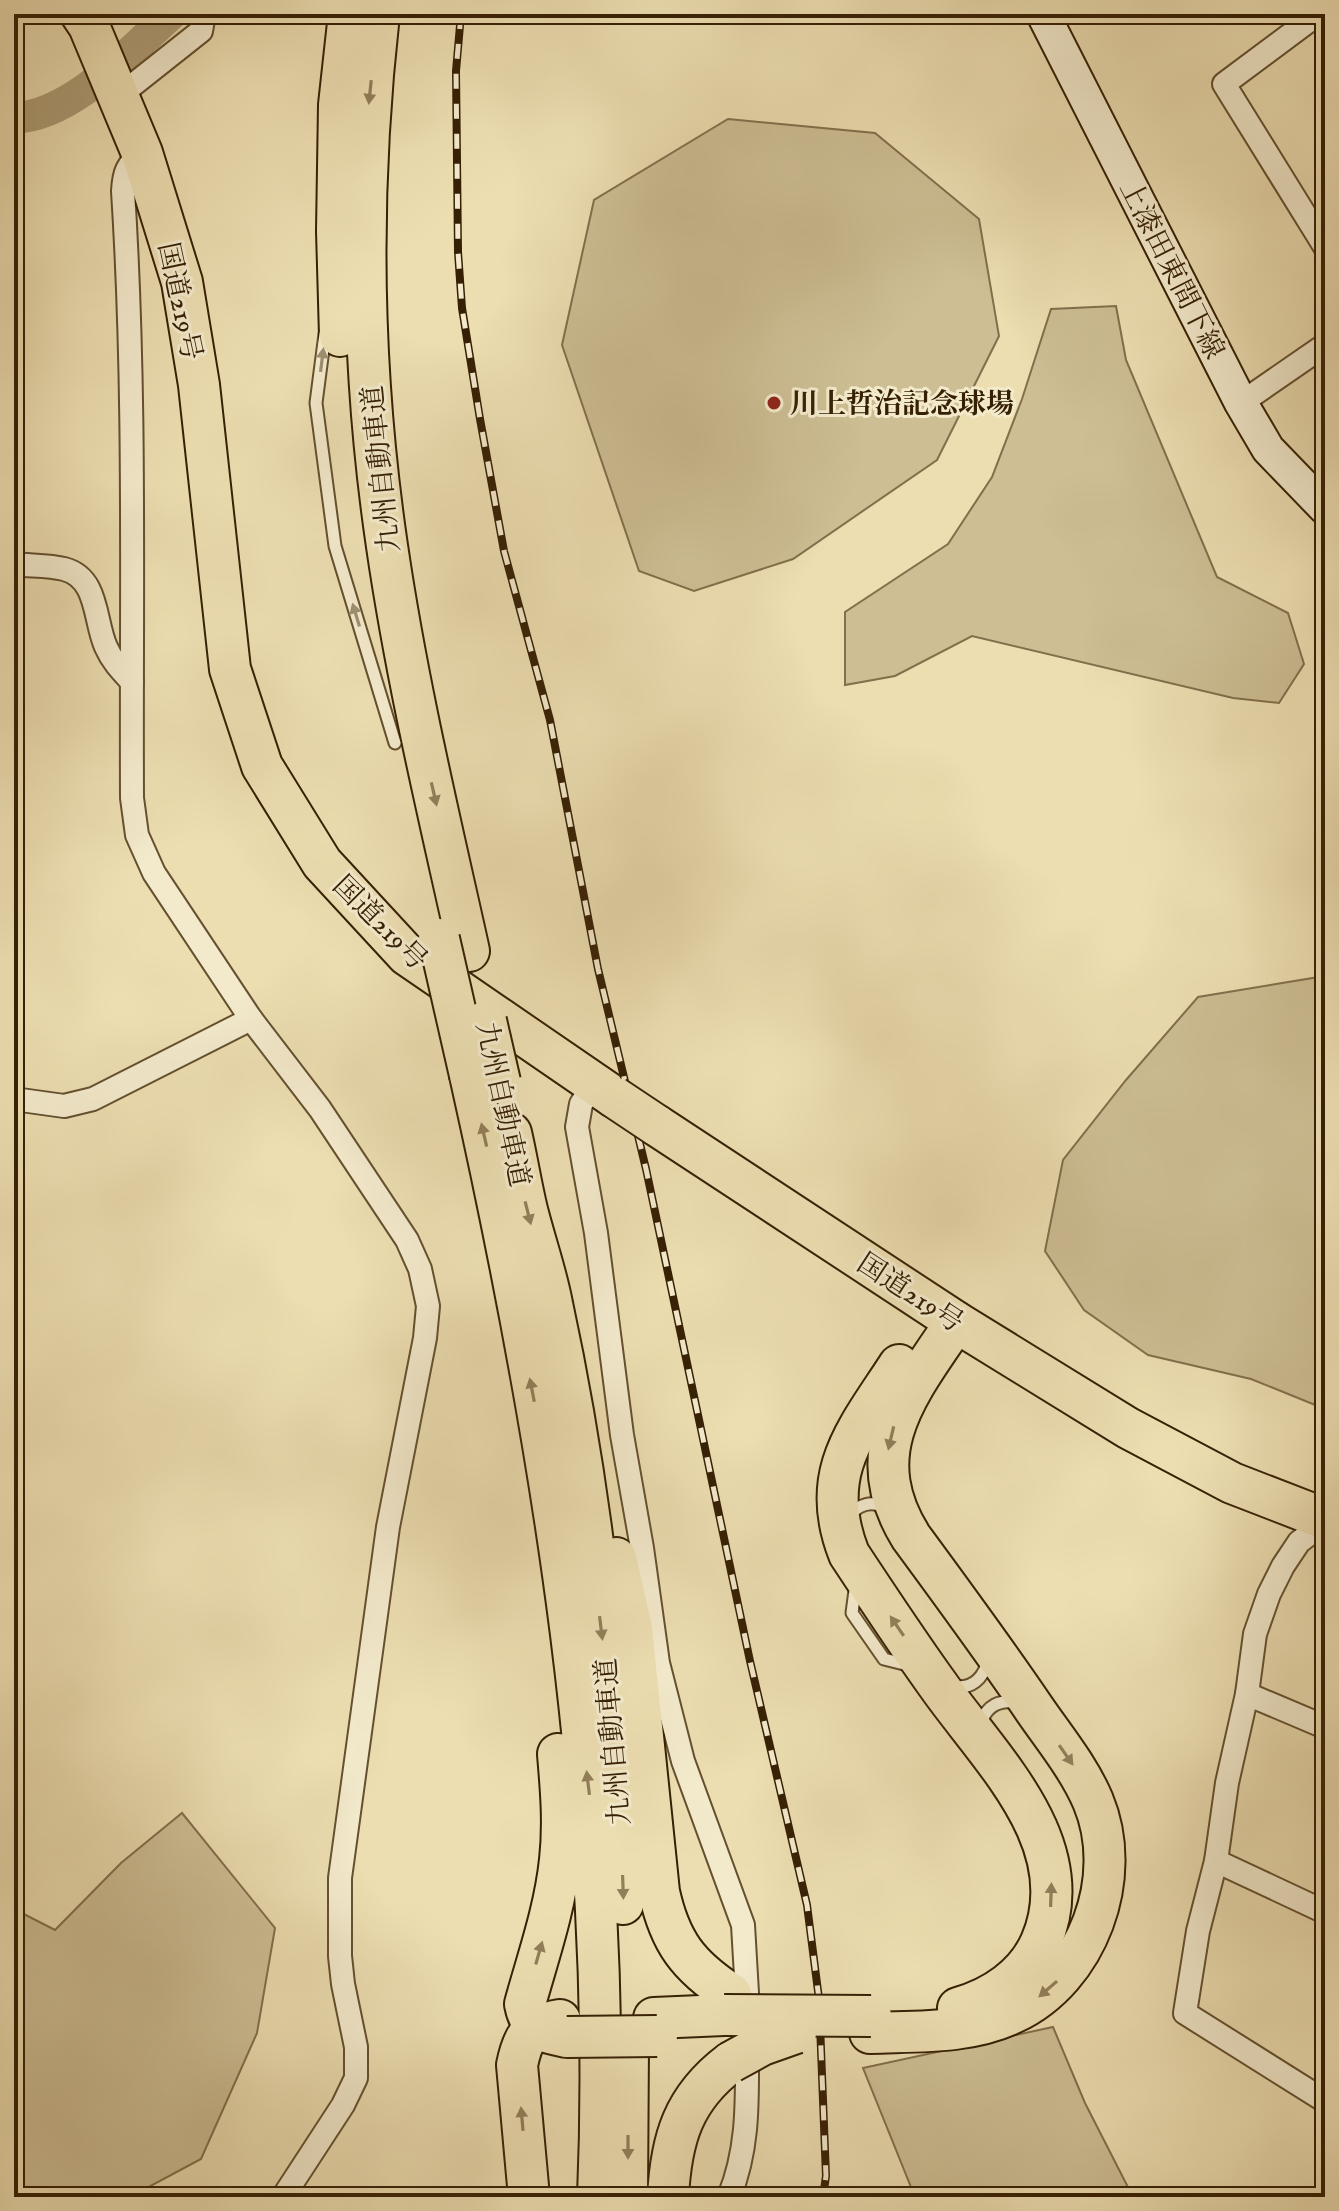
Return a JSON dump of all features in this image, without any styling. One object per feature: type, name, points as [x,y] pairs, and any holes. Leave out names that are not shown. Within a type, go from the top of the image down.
[{"type":"highway","name":"九州自動車道","points":[[349,14],[339,105],[351,232]]},
{"type":"highway","name":"九州自動車道","points":[[379,14],[339,319],[349,464],[370,612],[408,741],[485,1079],[527,1210],[552,1302],[582,1469],[620,1819],[627,1990],[627,2197]]},
{"type":"highway","name":"国道219号","points":[[87,18],[142,153],[182,282],[199,385],[230,669],[262,766],[322,863],[407,955],[656,1125],[946,1315],[1128,1428],[1232,1483],[1325,1520]]},
{"type":"highway","name":"九州自動車道","points":[[485,1079],[490,1166],[547,1467],[591,1816],[600,1988],[598,2197]]},
{"type":"highway","points":[[552,1302],[596,1465],[632,1629],[659,1892],[665,1919],[676,1943],[727,2026],[711,2077],[683,2118],[674,2145],[668,2197]]},
{"type":"highway","points":[[547,1467],[547,1618],[562,1809],[560,1860],[552,1909],[525,2004],[528,2018],[557,2028],[792,2024],[962,2029],[1014,2013],[1053,1986],[1068,1970],[1084,1943],[1102,1890],[1106,1864],[1104,1835],[1094,1802],[1077,1770],[899,1517],[888,1475],[892,1430],[946,1315]]},
{"type":"highway","points":[[871,2025],[942,2012],[972,2004],[997,1992],[1018,1975],[1036,1952],[1048,1925],[1053,1898],[1047,1851],[1025,1806],[931,1676],[850,1552],[837,1493],[845,1456],[854,1436],[946,1315]]},
{"type":"highway","points":[[529,2197],[517,2065],[521,2045],[557,2028]]},
{"type":"main road","name":"上漆田東間下線","points":[[1043,14],[1241,403],[1268,449],[1325,508]]},
{"type":"street","points":[[119,96],[201,31],[204,14]]},
{"type":"street","points":[[1318,14],[1224,84],[1325,247]]},
{"type":"street","points":[[142,153],[131,161],[125,173],[123,191],[131,351],[132,798],[137,835],[154,873],[251,1019],[320,1109],[407,1240],[420,1269],[428,1306],[425,1338],[388,1527],[340,1878],[340,1956],[356,2047],[356,2078],[343,2105],[283,2197]]},
{"type":"street","points":[[1241,403],[1325,345]]},
{"type":"street","points":[[14,564],[64,569],[77,575],[92,596],[105,647],[132,682]]},
{"type":"street","points":[[14,1099],[64,1106],[93,1099],[251,1019]]},
{"type":"street","points":[[604,1090],[581,1104],[577,1127],[594,1219],[622,1435],[658,1663],[683,1761],[743,1925],[748,1992],[748,2121],[740,2171],[729,2197]]},
{"type":"street","points":[[1324,2096],[1185,2013],[1198,1931],[1216,1861],[1227,1783],[1247,1694],[1255,1634],[1269,1594],[1299,1542],[1325,1520]]},
{"type":"street","points":[[1247,1694],[1325,1727]]},
{"type":"street","points":[[1216,1861],[1325,1912]]},
{"type":"lane","points":[[328,309],[351,232]]},
{"type":"lane","points":[[351,232],[386,433]]},
{"type":"lane","points":[[326,325],[316,403],[335,546],[408,741]]},
{"type":"lane","points":[[408,741],[412,617]]},
{"type":"lane","points":[[850,1552],[848,1517],[856,1508],[871,1503],[883,1505],[899,1517]]},
{"type":"lane","points":[[931,1676],[959,1687],[970,1686],[986,1668],[989,1656],[987,1640]]},
{"type":"lane","points":[[984,1749],[980,1726],[988,1709],[1008,1701],[1035,1710]]},
{"type":"shaded area","name":"川上哲治記念球場","points":[[728,119],[875,133],[979,219],[999,336],[937,460],[793,559],[694,591],[639,571],[562,345],[594,200]]},
{"type":"shaded area","points":[[1116,306],[1126,360],[1217,577],[1288,613],[1304,664],[1279,703],[1233,698],[972,636],[895,676],[845,685],[845,612],[948,544],[992,477],[1022,399],[1051,309]]},
{"type":"shaded area","points":[[1325,976],[1325,1409],[1251,1379],[1148,1355],[1084,1310],[1045,1251],[1063,1160],[1126,1080],[1198,997]]},
{"type":"shaded area","points":[[182,1813],[275,1928],[257,2033],[201,2159],[130,2197],[14,2197],[14,1909],[55,1930],[121,1863]]},
{"type":"shaded area","points":[[1053,2027],[1085,2103],[1133,2197],[915,2197],[863,2068]]},
{"type":"waterway","points":[[14,118],[36,114],[78,94],[119,63],[171,14]]},
{"type":"railway","points":[[461,14],[456,71],[458,252],[462,308],[480,419],[504,551],[550,720],[598,969],[646,1169],[750,1661],[807,1905],[819,1999],[826,2176],[823,2197]]},
{"type":"place","name":"川上哲治記念球場","points":[[774,403]]}]
